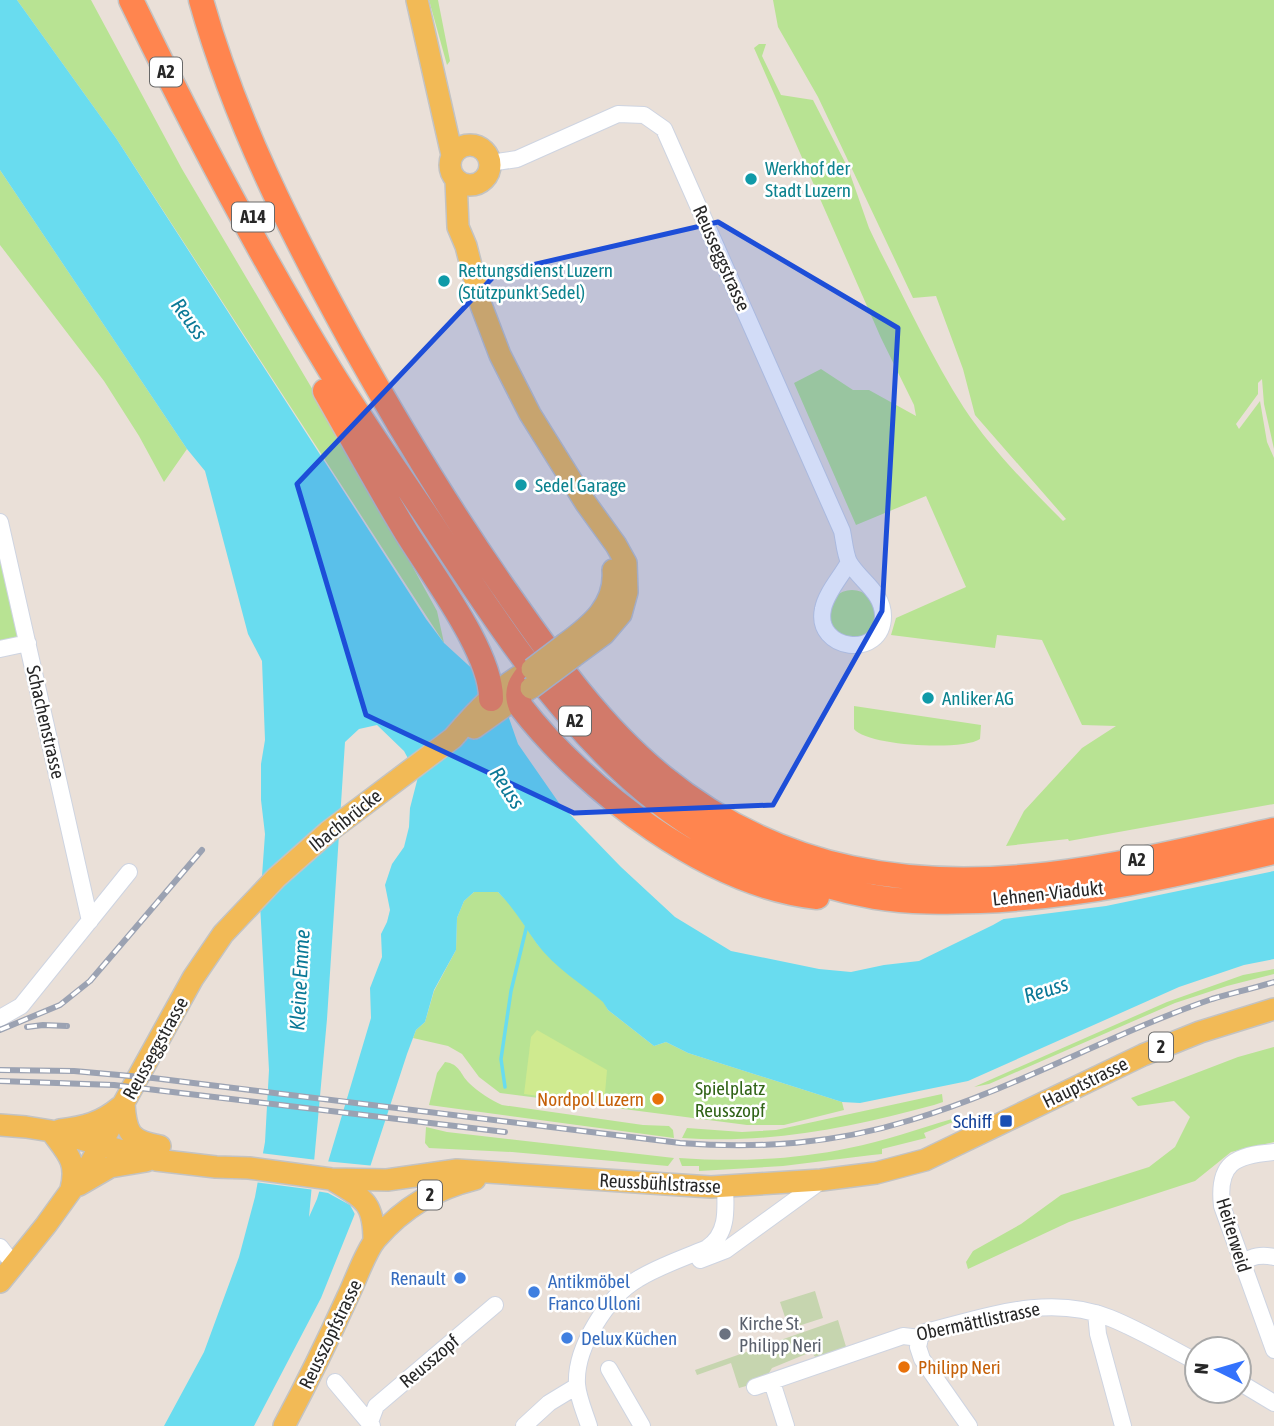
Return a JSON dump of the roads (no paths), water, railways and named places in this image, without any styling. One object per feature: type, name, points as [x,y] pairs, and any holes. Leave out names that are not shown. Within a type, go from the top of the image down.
[{"type":"highway","name":"A2","points":[[131,0],[202,144],[293,307],[353,407],[516,647],[570,716],[633,781],[712,839],[819,884],[874,896]]},
{"type":"highway","name":"A14","points":[[143,0],[234,181],[338,363],[371,431]]},
{"type":"highway","name":"A2","points":[[201,0],[223,71],[268,181],[312,270],[427,472],[495,576],[572,682],[637,754],[688,796],[723,818],[773,843],[848,867],[881,874],[957,880],[1051,875],[1119,864],[1274,830]]},
{"type":"highway","points":[[202,144],[225,210],[369,468],[472,638],[486,666],[489,707],[523,689]]},
{"type":"highway","points":[[472,638],[503,676],[523,689],[597,786],[639,820],[715,865],[779,889],[814,896],[874,896]]},
{"type":"highway","name":"Lehnen-Viadukt","points":[[874,896],[945,902],[1007,900],[1072,893],[1193,871],[1274,852]]},
{"type":"main road","points":[[418,0],[452,155]]},
{"type":"main road","points":[[442,107],[463,138],[483,150],[490,163],[488,173],[466,182]]},
{"type":"main road","points":[[466,182],[449,165],[452,155],[461,146],[471,144]]},
{"type":"main road","points":[[466,182],[457,220],[491,331],[514,384],[537,425],[604,530],[616,544],[626,563],[628,582],[625,603],[615,622],[569,650],[523,689],[489,707]]},
{"type":"main road","name":"Ibachbrücke","points":[[244,911],[276,878],[328,832],[489,707]]},
{"type":"main road","name":"Reusseggstrasse","points":[[0,1282],[90,1164],[193,978],[244,911]]},
{"type":"main road","name":"Hauptstrasse","points":[[941,1153],[1143,1055],[1200,1032],[1274,1009]]},
{"type":"main road","points":[[51,1132],[95,1124],[124,1104]]},
{"type":"main road","points":[[124,1104],[127,1128],[134,1138],[155,1145],[199,1151],[249,1168]]},
{"type":"main road","points":[[0,1125],[51,1132],[156,1160],[249,1168]]},
{"type":"main road","points":[[51,1132],[73,1163],[71,1189]]},
{"type":"main road","name":"Reussbühlstrasse","points":[[331,1179],[377,1181],[457,1170],[726,1187],[821,1180],[904,1167],[941,1153]]},
{"type":"main road","points":[[71,1189],[110,1167],[156,1160]]},
{"type":"main road","name":"2","points":[[249,1168],[331,1179]]},
{"type":"main road","name":"Reusszopfstrasse","points":[[284,1426],[374,1241],[401,1214],[426,1197],[452,1185],[499,1172]]},
{"type":"main road","points":[[331,1179],[361,1197],[370,1208],[374,1219],[374,1241]]},
{"type":"street","name":"Reusseggstrasse","points":[[490,163],[517,159],[618,114],[644,115],[664,129],[842,531],[849,562],[877,597],[883,615],[877,634],[859,646],[845,645],[833,640],[824,628],[821,617],[823,605],[849,562]]},
{"type":"street","name":"Schachenstrasse","points":[[0,523],[90,921]]},
{"type":"street","points":[[0,649],[28,643]]},
{"type":"street","points":[[0,1018],[21,1006],[129,872]]},
{"type":"street","name":"Heiterweid","points":[[1274,1152],[1248,1154],[1236,1159],[1221,1180],[1222,1206],[1274,1350]]},
{"type":"street","points":[[670,1265],[708,1258],[726,1250],[821,1180]]},
{"type":"street","points":[[590,1426],[577,1386],[581,1355],[604,1311],[635,1280],[707,1248],[717,1240],[725,1219],[726,1187]]},
{"type":"street","points":[[0,1247],[14,1265]]},
{"type":"street","points":[[1241,1263],[1252,1256],[1264,1254],[1274,1257]]},
{"type":"street","name":"Reusszopf","points":[[371,1424],[376,1406],[495,1305]]},
{"type":"street","name":"Obermättlistrasse","points":[[755,1387],[903,1336],[920,1338],[925,1332],[1016,1309],[1051,1306],[1096,1313],[1127,1325],[1183,1355]]},
{"type":"street","points":[[1096,1313],[1098,1334],[1123,1426]]},
{"type":"street","points":[[920,1338],[918,1347],[922,1359],[969,1426]]},
{"type":"street","points":[[608,1369],[642,1426]]},
{"type":"street","name":"Reusszopf","points":[[335,1382],[371,1424]]},
{"type":"street","points":[[772,1382],[786,1426]]},
{"type":"street","points":[[526,1426],[549,1403],[577,1386]]},
{"type":"street","points":[[1253,1390],[1274,1403]]},
{"type":"water","points":[[0,0],[17,0],[116,138],[426,619],[444,643],[501,695],[518,744],[559,803],[621,867],[675,917],[731,951],[819,969],[851,972],[919,961],[993,925],[1092,869],[1274,824],[1274,959],[1244,965],[1179,987],[968,1081],[860,1103],[842,1102],[688,1053],[666,1042],[654,1046],[608,1010],[603,1002],[552,960],[498,892],[474,892],[464,901],[457,918],[456,950],[434,990],[425,1022],[416,1030],[354,1216],[321,1298],[254,1426],[164,1426],[204,1352],[239,1257],[255,1197],[265,1142],[269,1070],[260,904],[265,834],[261,800],[261,764],[265,740],[262,661],[248,634],[205,471],[187,449],[0,170]],"holes":[[[377,725],[404,751],[418,777],[404,847],[392,864],[385,885],[390,910],[381,934],[382,957],[370,988],[371,1018],[317,1199],[309,1217],[327,1019],[345,742],[359,729]]]},
{"type":"waterway","points":[[505,1087],[501,1059],[511,991],[527,925]]},
{"type":"railway","points":[[0,1030],[60,1005],[90,981],[202,850]]},
{"type":"railway","points":[[0,1070],[74,1071],[153,1078],[680,1143],[768,1145],[853,1135],[911,1120],[988,1093],[1174,1013],[1212,999],[1274,982]]},
{"type":"railway","points":[[27,1027],[67,1026]]},
{"type":"railway","points":[[0,1081],[114,1085],[505,1132]]},
{"type":"place","name":"Werkhof der Stadt Luzern","points":[[751,179]]},
{"type":"place","name":"Rettungsdienst Luzern (Stützpunkt Sedel)","points":[[444,281]]},
{"type":"place","name":"Sedel Garage","points":[[521,485]]},
{"type":"place","name":"Anliker AG","points":[[928,698]]},
{"type":"place","name":"Nordpol Luzern","points":[[658,1099]]},
{"type":"place","name":"Schiff","points":[[1006,1121]]},
{"type":"place","name":"Renault","points":[[460,1278]]},
{"type":"place","name":"Antikmöbel Franco Ulloni","points":[[534,1292]]},
{"type":"place","name":"Kirche St. Philipp Neri","points":[[725,1334]]},
{"type":"place","name":"Delux Küchen","points":[[567,1338]]},
{"type":"place","name":"Philipp Neri","points":[[904,1367]]},
{"type":"water label","name":"Reuss","points":[[189,319]]},
{"type":"water label","name":"Reuss","points":[[507,788]]},
{"type":"water label","name":"Kleine Emme","points":[[300,980]]},
{"type":"water label","name":"Reuss","points":[[1046,990]]},
{"type":"park label","name":"Spielplatz Reusszopf","points":[[730,1099]]}]
